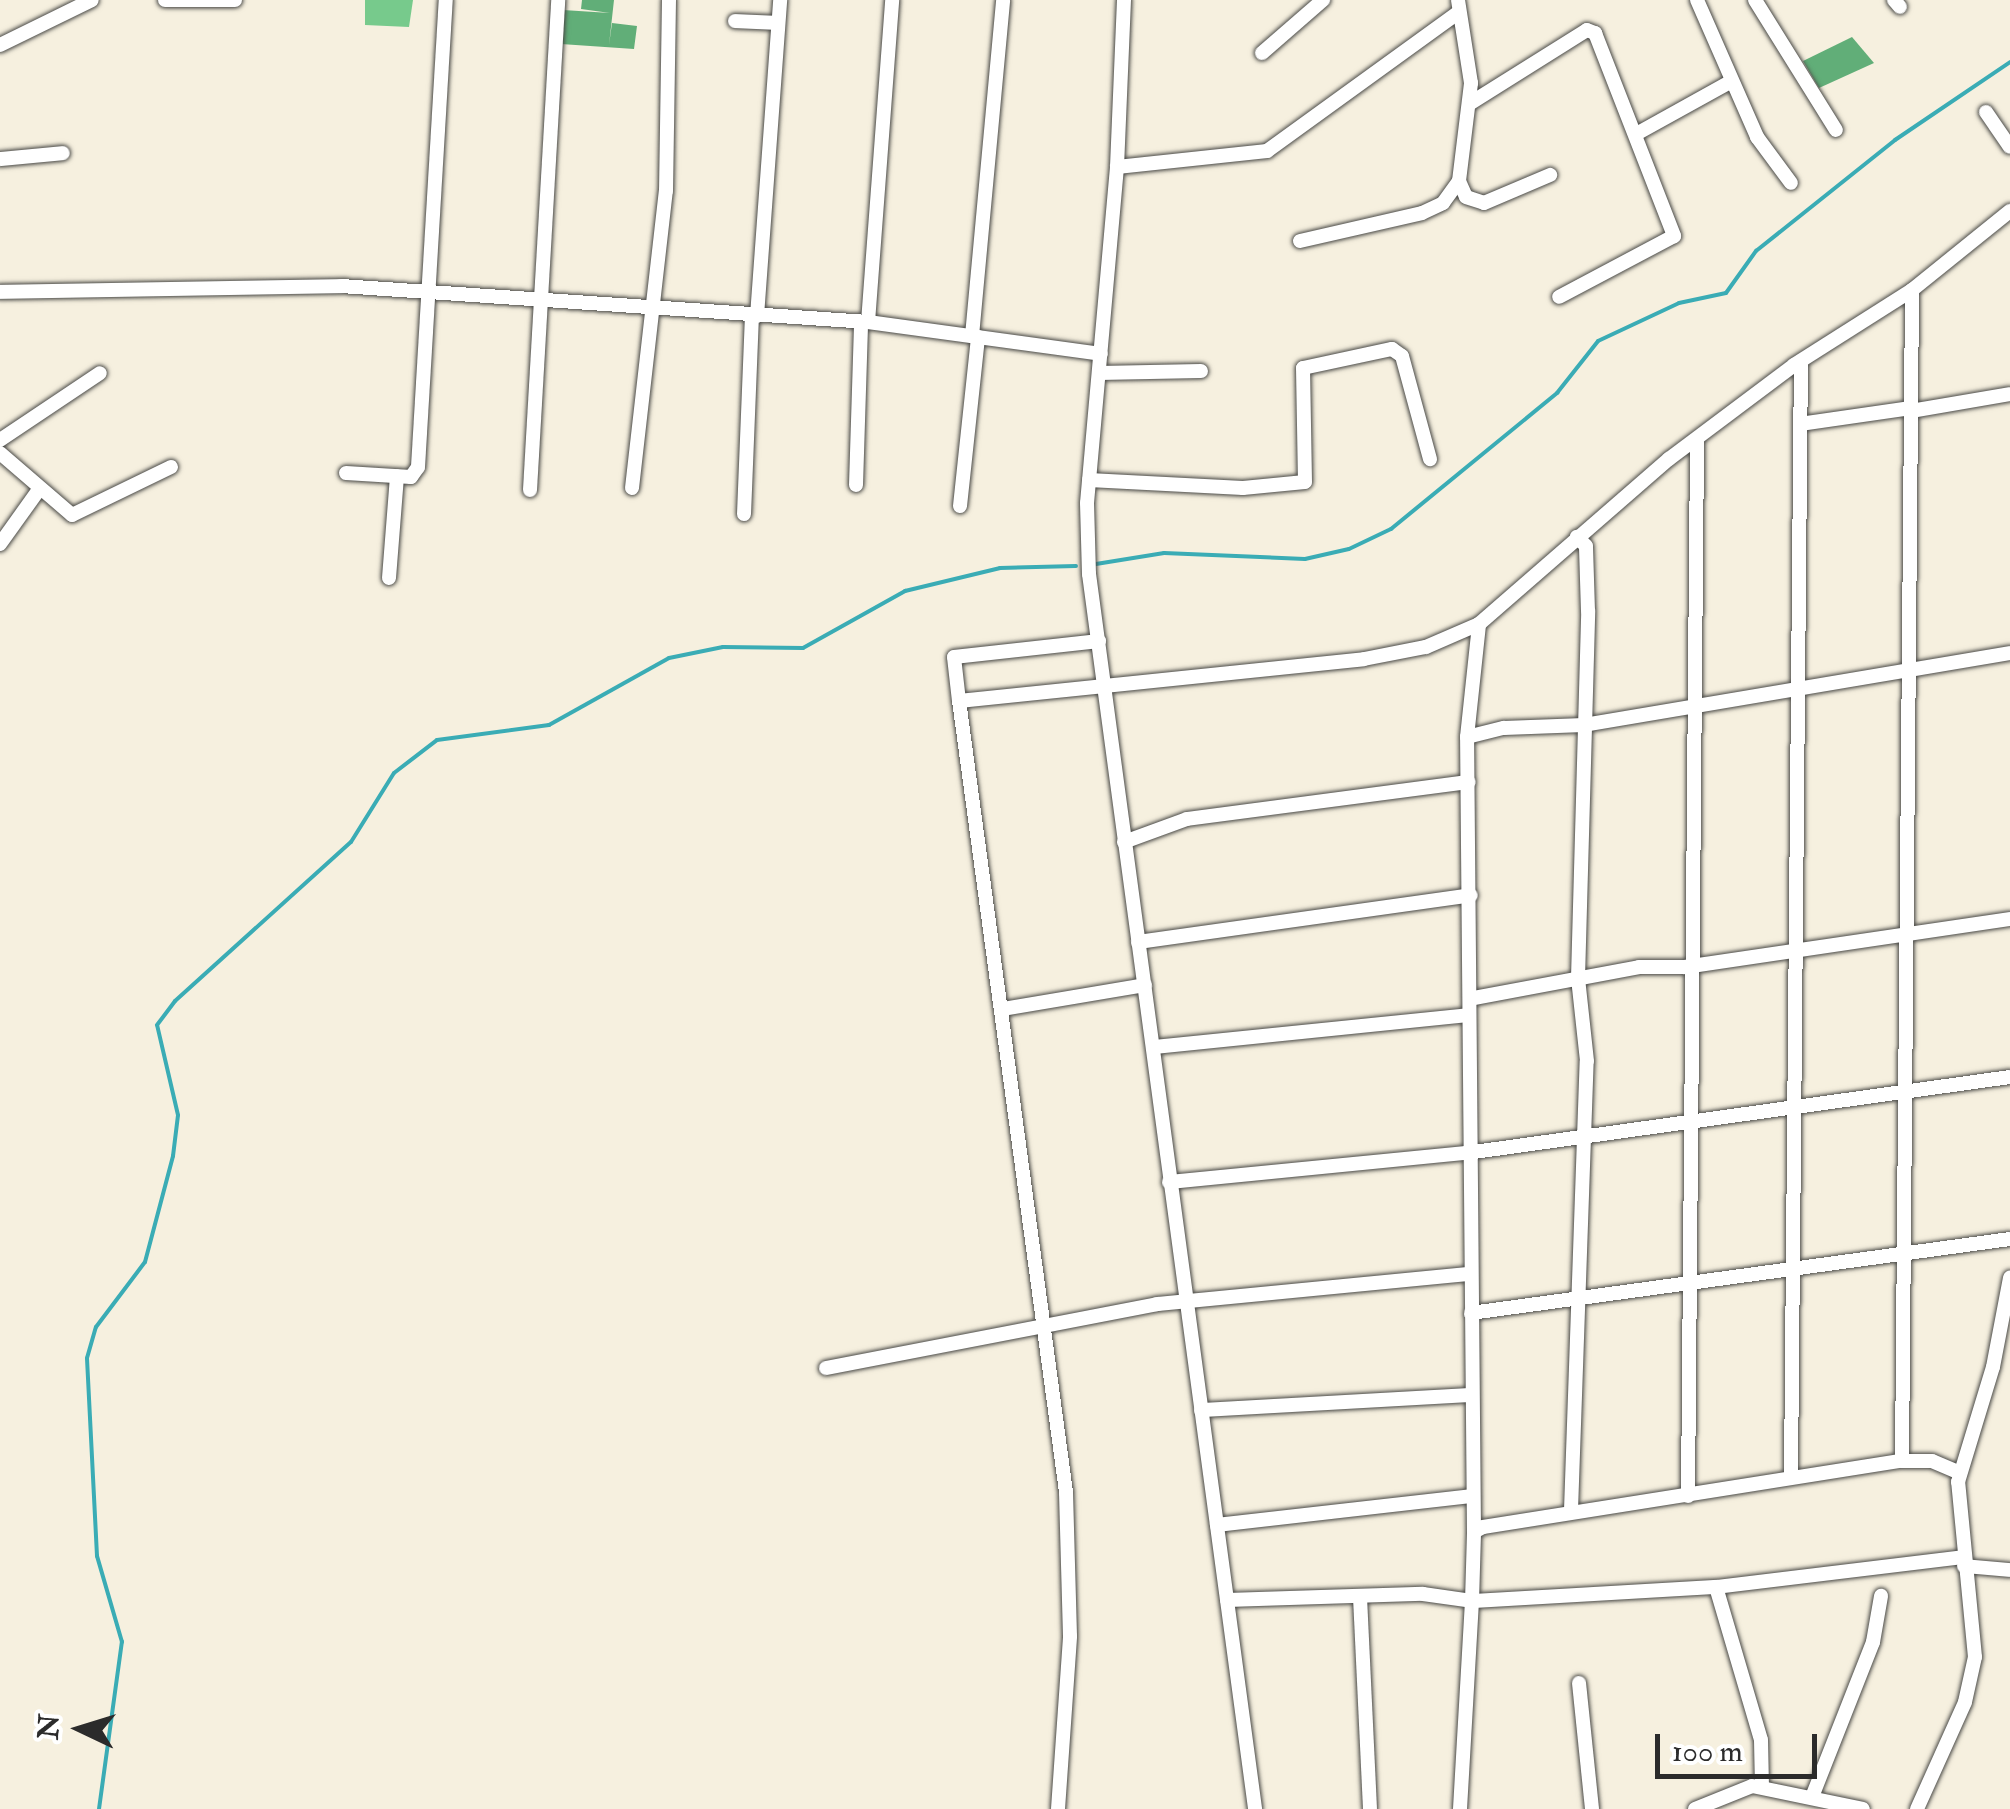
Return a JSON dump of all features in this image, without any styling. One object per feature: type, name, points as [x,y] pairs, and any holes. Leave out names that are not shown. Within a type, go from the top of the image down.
[{"type":"street","points":[[0,45],[92,0]]},
{"type":"street","points":[[165,0],[235,0]]},
{"type":"street","points":[[346,472],[411,477],[418,467],[446,0]]},
{"type":"street","points":[[530,490],[558,0]]},
{"type":"street","points":[[632,488],[666,191],[669,0]]},
{"type":"street","points":[[744,514],[754,316],[780,0]]},
{"type":"street","points":[[856,485],[865,322],[892,0]]},
{"type":"street","points":[[960,506],[1004,0]]},
{"type":"street","points":[[1124,0],[1118,167],[1089,480],[1089,574],[1256,1809]]},
{"type":"street","points":[[1262,53],[1323,0]]},
{"type":"street","points":[[1696,0],[1758,136],[1791,184]]},
{"type":"street","points":[[1754,0],[1836,130]]},
{"type":"street","points":[[1118,167],[1268,151],[1459,6]]},
{"type":"street","points":[[1459,6],[1470,104],[1460,181],[1466,196],[1484,203],[1550,175]]},
{"type":"street","points":[[734,21],[778,23]]},
{"type":"street","points":[[1470,104],[1586,30],[1595,33],[1638,133],[1674,236],[1559,297]]},
{"type":"street","points":[[1638,133],[1732,80]]},
{"type":"street","points":[[1986,112],[2010,147]]},
{"type":"street","points":[[0,159],[62,152]]},
{"type":"street","points":[[1300,241],[1422,213],[1443,203],[1460,181]]},
{"type":"street","points":[[959,701],[1364,659],[1426,648],[1479,624],[1697,441],[1801,361],[1912,290],[2010,211]]},
{"type":"street","points":[[0,292],[341,286],[865,322],[1100,354]]},
{"type":"street","points":[[1902,1461],[1912,290]]},
{"type":"street","points":[[1089,480],[1243,488],[1305,482],[1303,368],[1392,349],[1402,356],[1430,459]]},
{"type":"street","points":[[1791,1476],[1798,1106],[1801,361]]},
{"type":"street","points":[[1099,373],[1200,371]]},
{"type":"street","points":[[0,440],[100,374]]},
{"type":"street","points":[[1800,424],[2010,394]]},
{"type":"street","points":[[1688,1496],[1697,441]]},
{"type":"street","points":[[0,453],[38,491],[72,515],[171,467]]},
{"type":"street","points":[[388,578],[396,476]]},
{"type":"street","points":[[0,544],[38,491]]},
{"type":"street","points":[[1570,1510],[1576,1299],[1586,1138],[1578,978],[1587,579],[1586,546],[1578,537]]},
{"type":"street","points":[[1460,1809],[1474,1656],[1467,1153],[1468,1015],[1474,998],[1467,738],[1479,624]]},
{"type":"street","points":[[1058,1809],[1072,1563],[1045,1322],[954,657],[1099,641]]},
{"type":"street","points":[[1467,738],[1504,728],[1584,724],[2010,654]]},
{"type":"street","points":[[1124,842],[1188,819],[1470,782]]},
{"type":"street","points":[[1138,942],[1471,895]]},
{"type":"street","points":[[1474,998],[1578,978],[2010,919]]},
{"type":"street","points":[[1003,1009],[1145,986]]},
{"type":"street","points":[[1154,1048],[1468,1015]]},
{"type":"street","points":[[1169,1182],[1467,1153],[1906,1089],[2010,1078]]},
{"type":"street","points":[[1471,1313],[1904,1250],[2010,1239]]},
{"type":"street","points":[[826,1368],[1045,1322],[1186,1301],[1470,1274]]},
{"type":"street","points":[[1917,1809],[1965,1702],[1975,1656],[1964,1562],[1960,1472],[1993,1368],[2010,1278]]},
{"type":"street","points":[[1201,1410],[1472,1396]]},
{"type":"street","points":[[1474,1532],[1570,1510],[1688,1496],[1791,1476],[1866,1472],[1902,1461],[1932,1461],[1960,1472]]},
{"type":"street","points":[[1217,1526],[1470,1496]]},
{"type":"street","points":[[1227,1600],[1423,1594],[1472,1601],[1716,1588],[1964,1562],[2010,1570]]},
{"type":"street","points":[[1716,1588],[1761,1740],[1762,1787]]},
{"type":"street","points":[[1812,1796],[1873,1642],[1881,1596]]},
{"type":"street","points":[[1360,1597],[1370,1809]]},
{"type":"street","points":[[1580,1683],[1592,1809]]},
{"type":"street","points":[[1695,1809],[1762,1787],[1812,1796],[1828,1805],[1863,1809]]},
{"type":"green space","points":[[365,0],[413,0],[409,27],[365,25]]},
{"type":"green space","points":[[582,0],[614,0],[609,45],[612,23],[637,26],[634,49],[561,44],[563,10],[610,13],[581,9]]},
{"type":"green space","points":[[1852,37],[1874,63],[1819,88],[1803,61]]},
{"type":"waterway","points":[[1096,564],[1164,553],[1305,559],[1349,549],[1391,529],[1557,393],[1598,341],[1679,303],[1726,293],[1756,251],[1895,140],[2010,62]]},
{"type":"waterway","points":[[99,1809],[122,1642],[97,1556],[87,1358],[96,1327],[145,1262],[173,1156],[178,1115],[157,1025],[175,1001],[351,842],[394,773],[437,740],[549,725],[669,658],[723,647],[803,648],[905,591],[1000,568],[1076,566]]}]
